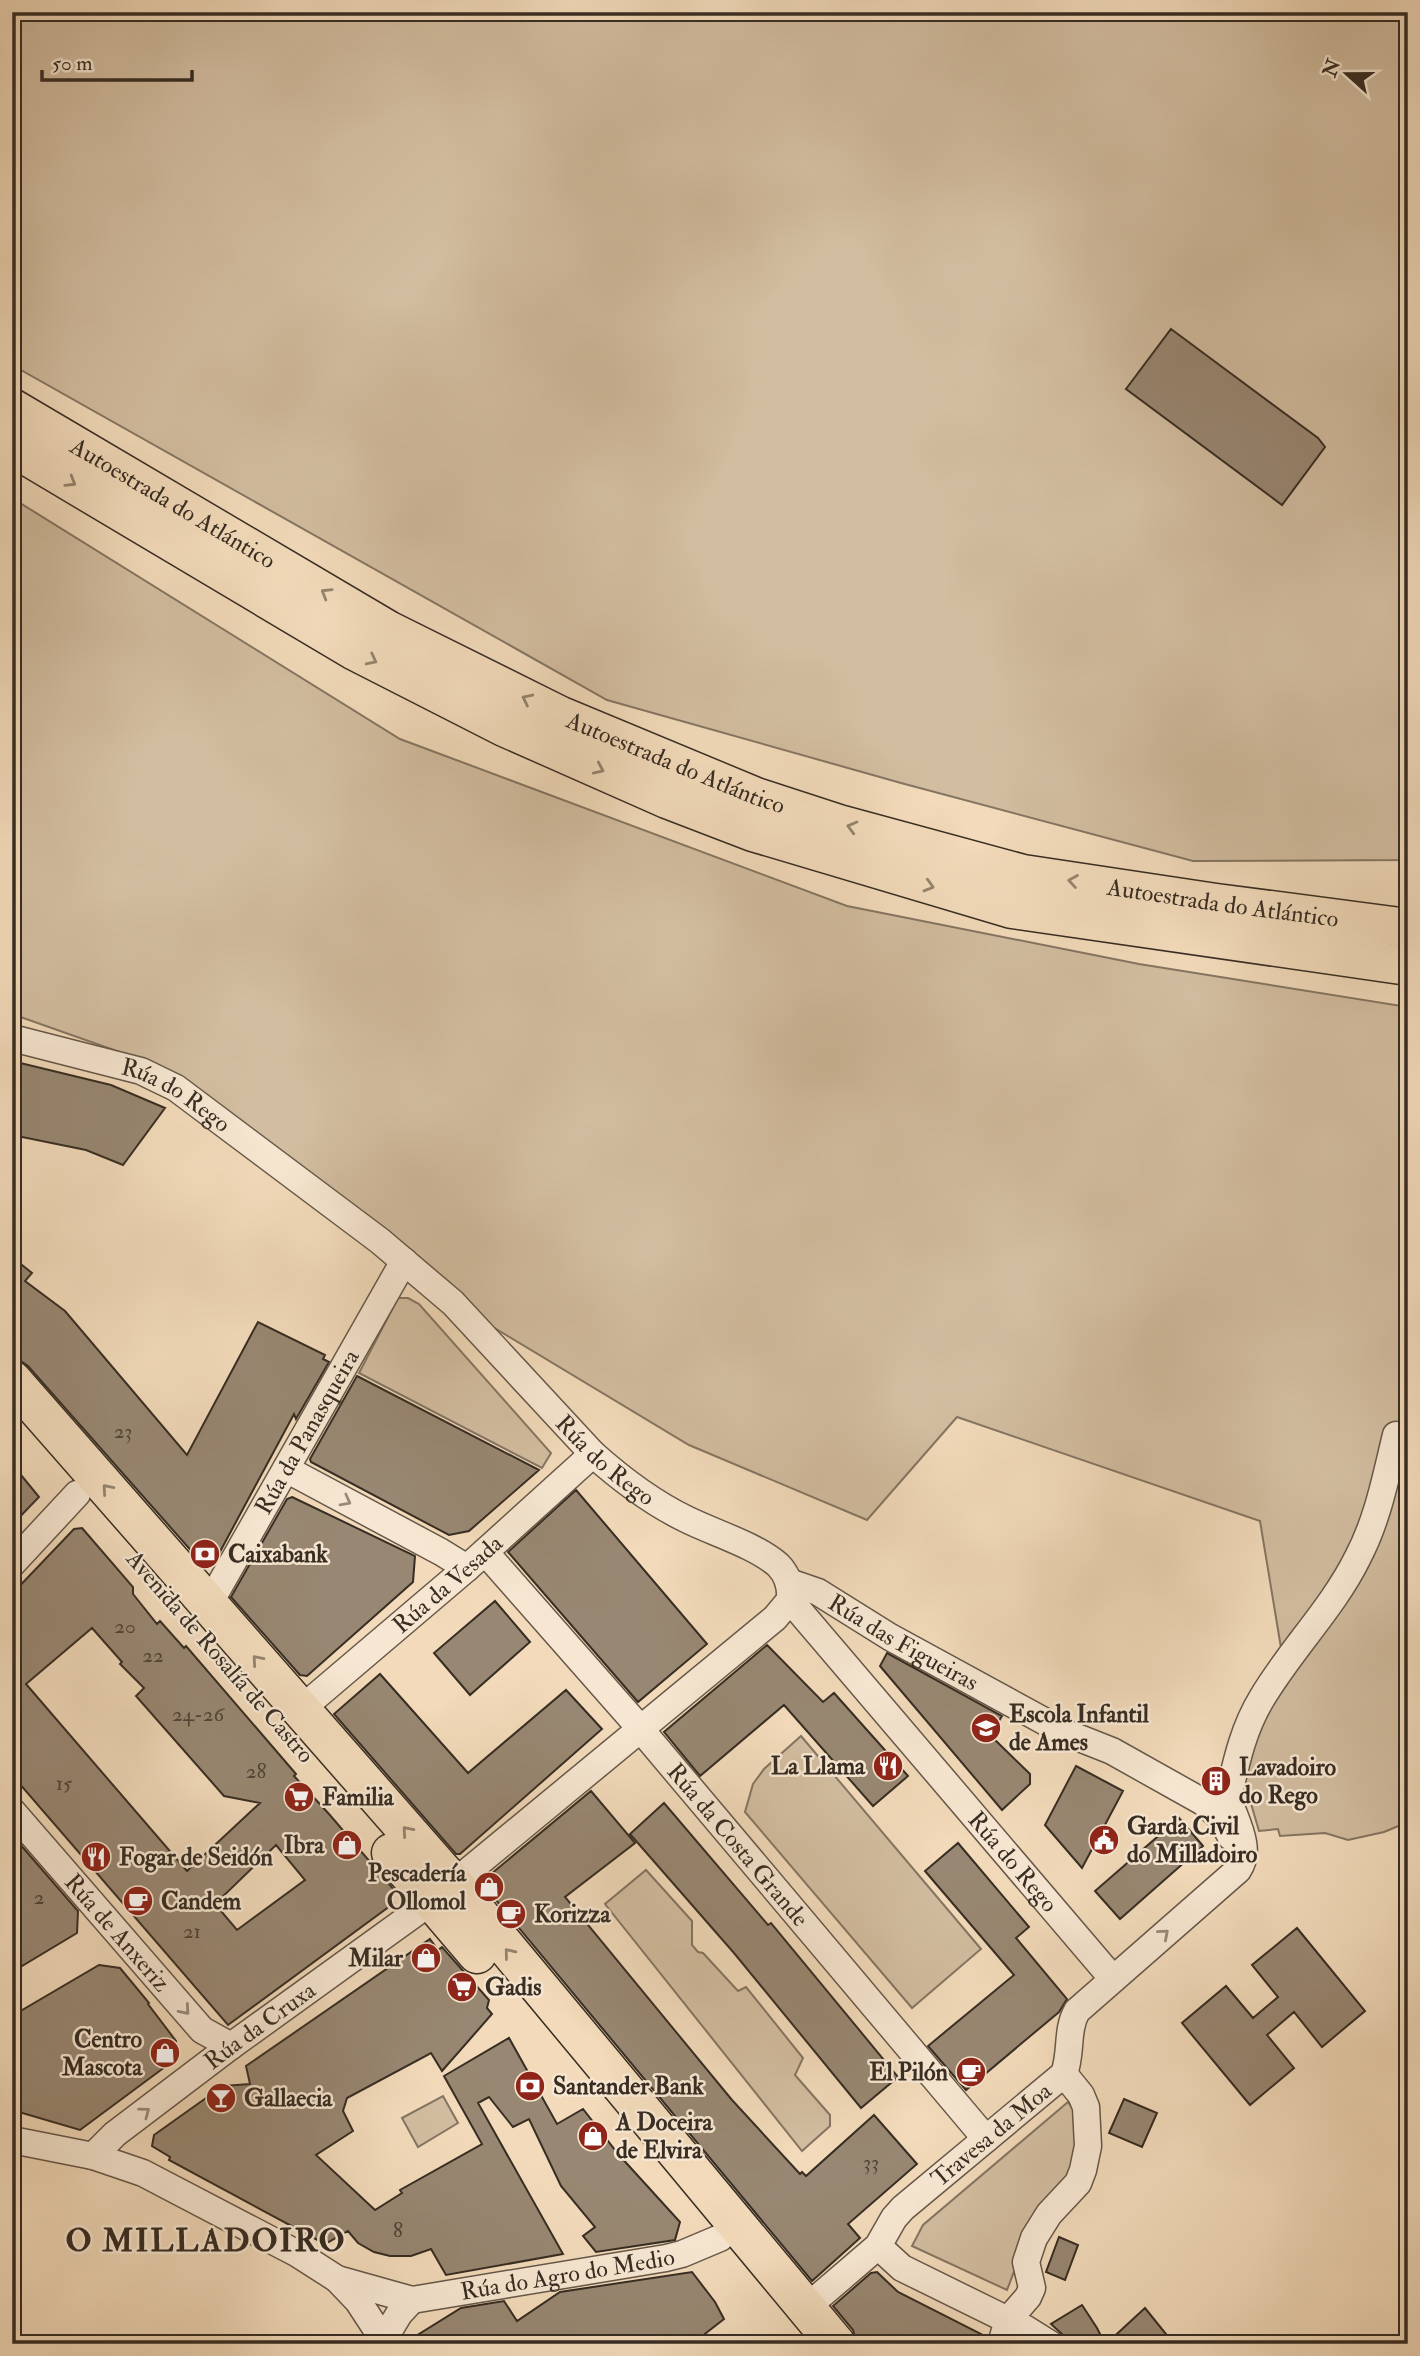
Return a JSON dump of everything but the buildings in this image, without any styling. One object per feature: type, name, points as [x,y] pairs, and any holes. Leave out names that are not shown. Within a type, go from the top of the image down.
[{"type":"highway","name":"Autoestrada do Atlántico","points":[[12,408],[388,630],[561,716],[756,796],[839,824],[1023,874],[1408,928]]},
{"type":"highway","name":"Autoestrada do Atlántico","points":[[12,447],[353,650],[504,727],[667,799],[741,827],[1012,909],[1408,966]]},
{"type":"highway","name":"Avenida de Rosalía de Castro","points":[[12,1380],[300,1710],[720,2238],[806,2325],[836,2344]]},
{"type":"highway","name":"Avenida de Rosalía de Castro","points":[[12,1419],[77,1494],[442,1891],[806,2325]]},
{"type":"street","name":"Rúa do Rego","points":[[12,1038],[141,1071],[176,1088],[404,1261],[453,1303],[593,1454],[615,1473],[665,1508],[772,1560],[780,1567],[789,1591],[1113,1979]]},
{"type":"street","name":"Rúa da Panasqueira","points":[[209,1604],[404,1261]]},
{"type":"street","points":[[1216,1800],[1263,1697],[1337,1594],[1359,1556],[1378,1507],[1396,1435],[1408,1453]]},
{"type":"street","name":"Rúa da Vesada","points":[[300,1710],[476,1560],[593,1454]]},
{"type":"street","name":"Rúa da Costa Grande","points":[[286,1469],[441,1552],[476,1560],[640,1729],[986,2139]]},
{"type":"street","points":[[12,1564],[77,1494]]},
{"type":"street","points":[[442,1891],[775,1618],[789,1591]]},
{"type":"street","name":"Rúa das Figueiras","points":[[789,1591],[818,1592],[890,1637],[1064,1732],[1112,1751],[1216,1800]]},
{"type":"street","name":"Travesa da Moa","points":[[806,2325],[878,2246],[886,2230],[903,2208],[1064,2074],[1073,2019],[1077,2011],[1242,1865],[1245,1851],[1243,1843],[1216,1800]]},
{"type":"street","name":"Rúa de Anxeriz","points":[[12,1811],[202,2030],[231,2046]]},
{"type":"street","name":"Rúa da Cruxa","points":[[93,2156],[115,2134],[442,1891]]},
{"type":"street","points":[[1005,2332],[1032,2288],[1026,2262],[1034,2238],[1049,2214],[1078,2183],[1083,2170],[1088,2146],[1086,2107],[1064,2074]]},
{"type":"street","name":"Rúa do Agro do Medio","points":[[12,2140],[124,2165],[298,2253],[337,2278],[412,2300],[674,2256],[720,2238]]},
{"type":"street","points":[[878,2246],[902,2268],[1005,2332],[1050,2344]]},
{"type":"street","points":[[337,2278],[358,2301],[385,2341],[399,2314],[412,2300]]},
{"type":"shaded area","points":[[12,12],[1408,12],[1408,860],[1193,861],[901,783],[607,700],[12,365]]},
{"type":"shaded area","points":[[12,498],[400,739],[847,906],[1139,964],[1408,1007],[1408,1822],[1384,1832],[1348,1840],[1325,1833],[1280,1836],[1278,1829],[1259,1831],[1245,1783],[1252,1746],[1266,1714],[1287,1684],[1260,1521],[957,1417],[867,1520],[689,1445],[453,1303],[162,1067],[12,1014]]},
{"type":"shaded area","points":[[398,1298],[408,1298],[419,1304],[551,1453],[542,1468],[359,1373]]},
{"type":"shaded area","points":[[801,1736],[981,1949],[912,2008],[745,1812],[753,1784],[764,1769]]},
{"type":"shaded area","points":[[646,1870],[692,1921],[692,1945],[698,1952],[703,1953],[738,1991],[746,1987],[803,2058],[795,2075],[830,2115],[830,2126],[802,2151],[605,1904]]},
{"type":"shaded area","points":[[443,2096],[458,2123],[418,2147],[402,2118]]},
{"type":"shaded area","points":[[1068,2102],[1075,2112],[1077,2161],[1028,2235],[1007,2290],[912,2246],[923,2225]]},
{"type":"place","name":"Caixabank","points":[[205,1554]]},
{"type":"place","name":"Escola Infantil de Ames","points":[[986,1728]]},
{"type":"place","name":"La Llama","points":[[888,1766]]},
{"type":"place","name":"Lavadoiro do Rego","points":[[1216,1781]]},
{"type":"place","name":"Familia","points":[[299,1797]]},
{"type":"place","name":"Garda Civil do Milladoiro","points":[[1104,1840]]},
{"type":"place","name":"Ibra","points":[[347,1845]]},
{"type":"place","name":"Fogar de Seidón","points":[[96,1857]]},
{"type":"place","name":"Pescadería Ollomol","points":[[489,1887]]},
{"type":"place","name":"Candem","points":[[138,1901]]},
{"type":"place","name":"Korizza","points":[[511,1914]]},
{"type":"place","name":"Milar","points":[[426,1958]]},
{"type":"place","name":"Gadis","points":[[462,1987]]},
{"type":"place","name":"Centro Mascota","points":[[165,2053]]},
{"type":"place","name":"El Pilón","points":[[971,2072]]},
{"type":"place","name":"Santander Bank","points":[[530,2086]]},
{"type":"place","name":"Gallaecia","points":[[221,2098]]},
{"type":"place","name":"A Doceira de Elvira","points":[[593,2136]]},
{"type":"district","name":"O MILLADOIRO","points":[[206,2241]]}]
